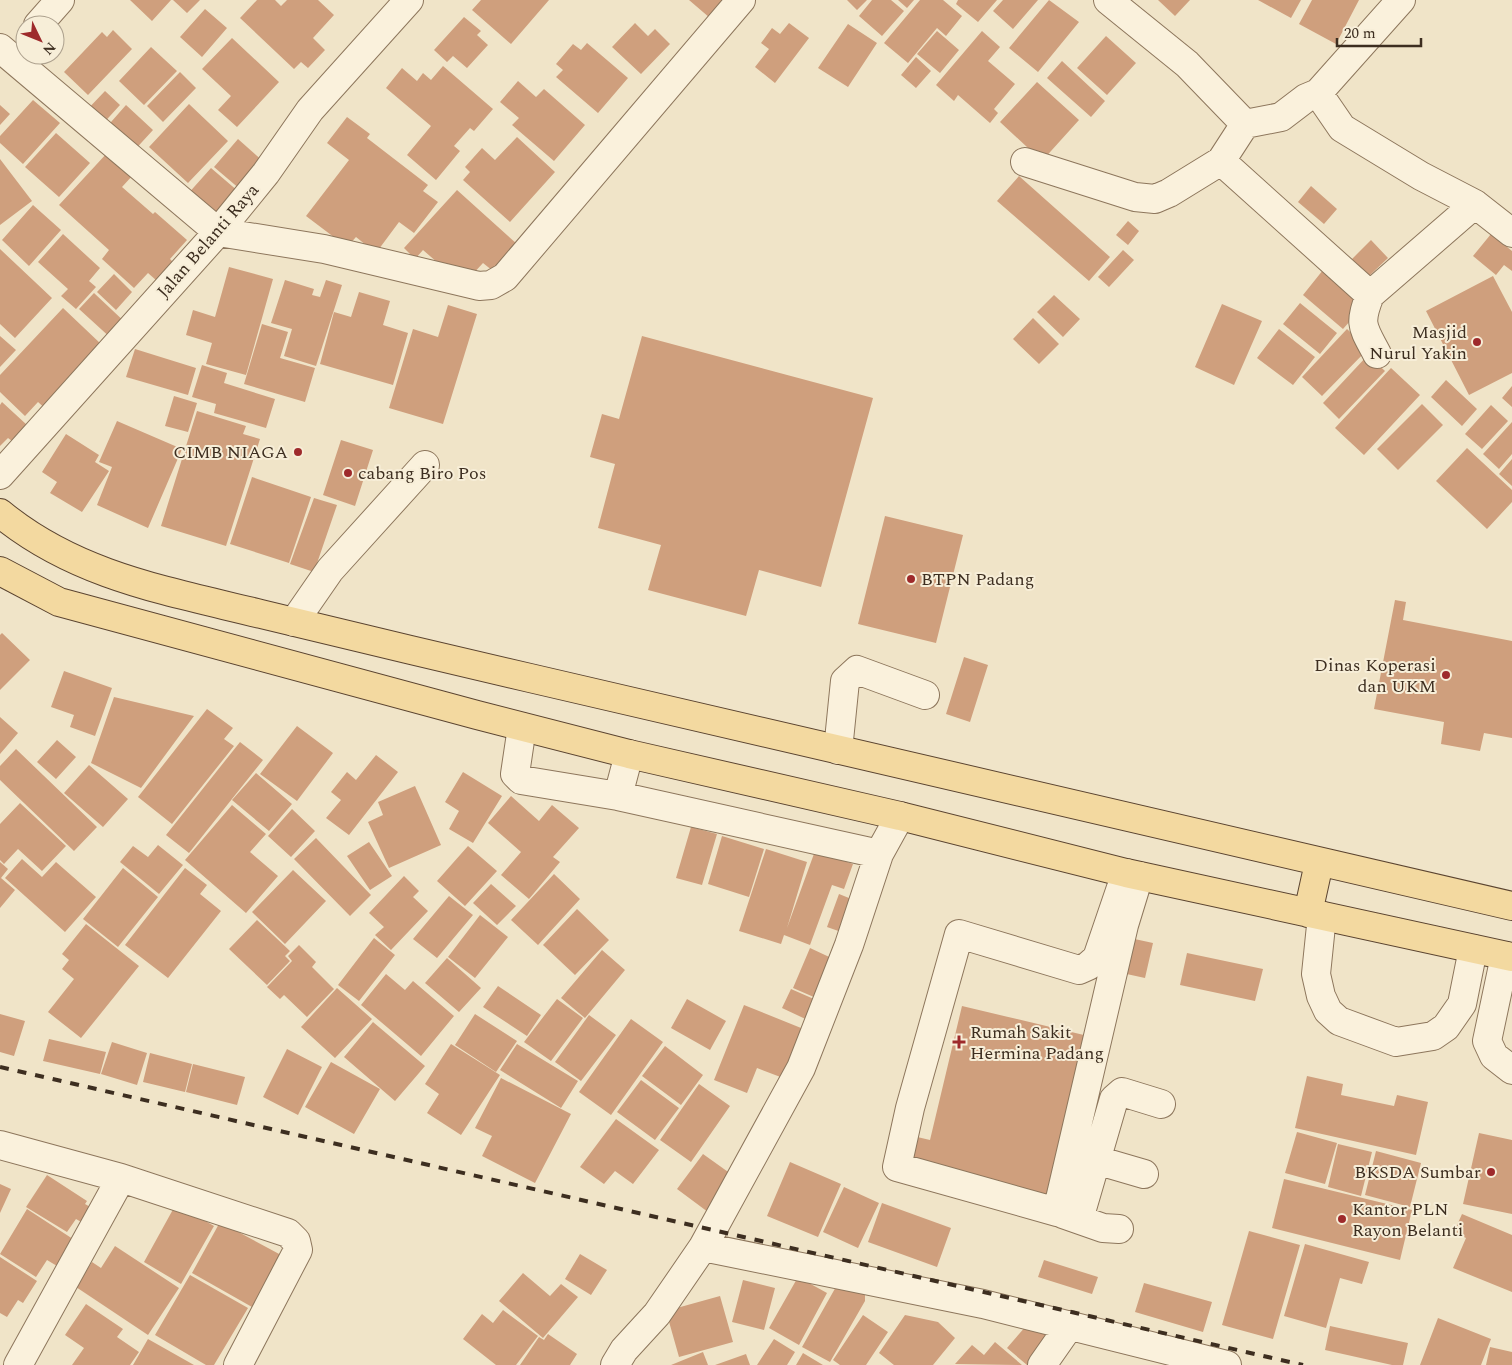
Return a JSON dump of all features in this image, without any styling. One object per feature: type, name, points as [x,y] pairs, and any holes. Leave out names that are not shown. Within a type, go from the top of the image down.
[{"type":"main road","points":[[0,513],[26,535],[119,579],[294,622],[1319,863],[1512,906]]},
{"type":"main road","points":[[0,571],[59,602],[522,727],[629,754],[900,816],[1133,874],[1509,956]]},
{"type":"main road","points":[[1315,915],[1319,863]]},
{"type":"street","points":[[47,15],[60,0]]},
{"type":"street","name":"Jalan Belanti Raya","points":[[0,475],[218,232],[266,174],[310,110],[409,0]]},
{"type":"street","points":[[12,48],[218,232],[324,249],[479,286],[491,285],[505,277],[741,0]]},
{"type":"street","points":[[1108,0],[1187,64],[1245,124]]},
{"type":"street","points":[[1025,162],[1135,198],[1155,199],[1221,161],[1245,124],[1281,118],[1306,98],[1318,93],[1401,0]]},
{"type":"street","points":[[1318,93],[1342,128],[1421,176],[1475,204],[1512,233]]},
{"type":"street","points":[[1221,161],[1370,295]]},
{"type":"street","points":[[1377,354],[1363,327],[1362,318],[1370,295],[1475,204]]},
{"type":"street","points":[[294,622],[330,570],[425,465]]},
{"type":"street","points":[[838,750],[845,681],[857,670],[925,695]]},
{"type":"street","points":[[522,727],[515,774],[521,780],[618,796],[879,854]]},
{"type":"street","points":[[618,796],[629,754]]},
{"type":"street","points":[[615,1365],[624,1350],[657,1314],[703,1247],[801,1068],[849,945],[879,854],[900,816]]},
{"type":"street","points":[[1068,1216],[1133,874]]},
{"type":"street","points":[[1119,1229],[1103,1228],[1068,1216],[898,1167],[910,1108],[959,934],[1079,970],[1088,966],[1096,958],[1133,874]]},
{"type":"street","points":[[1315,915],[1316,974],[1321,996],[1328,1011],[1338,1021],[1396,1042],[1433,1036],[1446,1027],[1462,1004],[1473,948]]},
{"type":"street","points":[[1509,956],[1487,1041],[1494,1056],[1512,1070]]},
{"type":"street","points":[[1068,1216],[1096,1160],[1114,1098],[1122,1092],[1161,1104]]},
{"type":"street","points":[[0,1145],[121,1178],[288,1233],[296,1241],[298,1250],[238,1365]]},
{"type":"street","points":[[1096,1160],[1144,1174]]},
{"type":"street","points":[[18,1365],[121,1178]]},
{"type":"street","points":[[703,1247],[984,1304],[1227,1365]]},
{"type":"street","points":[[1042,1365],[1070,1325]]},
{"type":"building","points":[[130,0],[171,0],[152,21]]},
{"type":"building","points":[[173,0],[200,0],[187,13]]},
{"type":"building","points":[[257,0],[275,0],[281,6],[287,0],[318,0],[334,15],[313,38],[325,50],[308,68],[301,62],[294,69],[240,18]]},
{"type":"building","points":[[481,0],[549,0],[511,44],[472,10]]},
{"type":"building","points":[[689,0],[725,0],[710,18]]},
{"type":"building","points":[[847,0],[867,0],[857,10]]},
{"type":"building","points":[[872,0],[891,0],[904,11],[882,36],[859,16]]},
{"type":"building","points":[[898,0],[914,0],[907,8]]},
{"type":"building","points":[[920,0],[943,0],[962,16],[946,36],[937,28],[908,63],[884,43]]},
{"type":"building","points":[[958,0],[997,0],[978,22],[956,4]]},
{"type":"building","points":[[1003,0],[1038,0],[1013,29],[993,11]]},
{"type":"building","points":[[1049,0],[1079,22],[1038,72],[1009,48]]},
{"type":"building","points":[[1158,0],[1190,0],[1175,16]]},
{"type":"building","points":[[1258,0],[1301,0],[1291,18]]},
{"type":"building","points":[[1312,0],[1359,0],[1336,44],[1299,24]]},
{"type":"building","points":[[205,9],[227,28],[202,57],[180,37]]},
{"type":"building","points":[[464,17],[481,31],[477,35],[488,45],[467,68],[453,56],[447,62],[434,50]]},
{"type":"building","points":[[635,23],[648,36],[655,29],[670,44],[641,74],[612,47]]},
{"type":"building","points":[[789,23],[809,38],[775,83],[755,67],[769,49],[761,43],[772,28],[780,34]]},
{"type":"building","points":[[848,24],[877,43],[848,87],[818,68]]},
{"type":"building","points":[[113,30],[132,49],[88,95],[64,72],[102,32],[107,37]]},
{"type":"building","points":[[937,31],[959,50],[940,73],[917,54]]},
{"type":"building","points":[[982,31],[1000,47],[988,61],[1015,84],[994,109],[998,113],[990,123],[958,95],[954,101],[936,85]]},
{"type":"building","points":[[1106,36],[1136,63],[1107,95],[1077,68]]},
{"type":"building","points":[[232,38],[279,82],[237,127],[218,110],[231,96],[202,69]]},
{"type":"building","points":[[587,43],[628,78],[598,113],[556,77],[563,70],[556,64],[573,44],[581,50]]},
{"type":"building","points":[[151,47],[177,71],[144,105],[119,81]]},
{"type":"building","points":[[916,57],[931,71],[916,88],[901,75]]},
{"type":"building","points":[[1062,61],[1105,101],[1091,117],[1047,78]]},
{"type":"building","points":[[443,66],[493,109],[474,131],[470,128],[454,146],[460,151],[436,180],[407,155],[431,126],[386,88],[402,68],[417,81],[423,73],[431,80]]},
{"type":"building","points":[[180,72],[196,88],[163,122],[147,106]]},
{"type":"building","points":[[518,81],[536,97],[544,89],[585,125],[554,161],[512,125],[519,118],[500,102]]},
{"type":"building","points":[[1037,82],[1079,120],[1042,161],[1000,122]]},
{"type":"building","points":[[105,91],[120,105],[100,127],[84,113]]},
{"type":"building","points":[[33,100],[60,123],[23,164],[0,143],[0,136]]},
{"type":"building","points":[[189,104],[228,141],[188,183],[149,147]]},
{"type":"building","points":[[0,105],[10,114],[0,125]]},
{"type":"building","points":[[126,105],[153,130],[131,154],[104,130]]},
{"type":"building","points":[[347,117],[370,134],[367,138],[428,185],[423,191],[438,202],[414,233],[399,222],[376,253],[356,237],[347,247],[306,216],[349,160],[327,143]]},
{"type":"building","points":[[56,133],[90,163],[59,197],[25,167]]},
{"type":"building","points":[[517,137],[555,172],[510,222],[463,180],[470,172],[465,167],[482,148],[495,160]]},
{"type":"building","points":[[238,139],[265,163],[241,190],[214,167]]},
{"type":"building","points":[[108,152],[133,175],[122,187],[187,240],[170,259],[173,262],[157,281],[148,273],[134,288],[102,259],[109,250],[59,205]]},
{"type":"building","points":[[0,159],[32,201],[0,225]]},
{"type":"building","points":[[211,168],[239,192],[213,220],[186,196]]},
{"type":"building","points":[[1019,176],[1110,257],[1089,281],[997,201]]},
{"type":"building","points":[[1311,186],[1337,209],[1324,224],[1298,202]]},
{"type":"building","points":[[457,190],[517,244],[493,271],[483,263],[471,276],[461,267],[453,276],[423,250],[415,259],[404,248]]},
{"type":"building","points":[[33,205],[61,230],[29,266],[2,240]]},
{"type":"building","points":[[1128,221],[1139,231],[1128,245],[1116,235]]},
{"type":"building","points":[[63,234],[100,268],[89,281],[96,287],[76,309],[61,296],[68,289],[38,262]]},
{"type":"building","points":[[1491,234],[1512,251],[1512,271],[1504,265],[1496,275],[1473,256]]},
{"type":"building","points":[[1371,240],[1388,258],[1369,276],[1352,259]]},
{"type":"building","points":[[0,249],[52,298],[15,338],[0,324]]},
{"type":"building","points":[[1123,250],[1134,260],[1109,287],[1098,277]]},
{"type":"building","points":[[229,267],[273,279],[246,375],[206,364],[212,343],[186,335],[193,310],[215,317]]},
{"type":"building","points":[[1323,270],[1364,305],[1343,329],[1303,295]]},
{"type":"building","points":[[114,274],[132,292],[116,310],[97,292]]},
{"type":"building","name":"Masjid Nurul Yakin","points":[[1493,276],[1512,312],[1512,373],[1469,395],[1426,311]]},
{"type":"building","points":[[285,280],[314,289],[312,295],[320,297],[326,280],[342,285],[316,366],[284,356],[292,329],[271,323]]},
{"type":"building","points":[[359,292],[390,301],[383,325],[408,333],[393,385],[320,364],[334,312],[351,317]]},
{"type":"building","points":[[94,293],[128,325],[113,340],[79,309]]},
{"type":"building","points":[[1054,295],[1080,319],[1063,337],[1037,312]]},
{"type":"building","points":[[1300,303],[1337,333],[1320,354],[1283,324]]},
{"type":"building","points":[[1222,304],[1262,321],[1234,385],[1195,367]]},
{"type":"building","points":[[448,305],[477,314],[443,424],[389,408],[413,329],[438,337]]},
{"type":"building","points":[[63,308],[102,345],[48,411],[38,402],[25,416],[0,392],[0,375]]},
{"type":"building","points":[[1033,318],[1059,344],[1039,364],[1013,339]]},
{"type":"building","points":[[262,324],[288,332],[280,358],[315,368],[305,402],[244,384]]},
{"type":"building","points":[[1279,329],[1315,357],[1293,385],[1257,358]]},
{"type":"building","points":[[1347,329],[1368,349],[1322,396],[1302,377]]},
{"type":"building","points":[[0,336],[16,350],[0,367]]},
{"type":"building","points":[[642,336],[873,398],[821,587],[759,570],[746,616],[648,590],[661,545],[598,528],[615,464],[590,457],[602,414],[619,419]]},
{"type":"building","points":[[135,349],[196,368],[188,395],[126,377]]},
{"type":"building","points":[[1368,355],[1385,371],[1339,419],[1323,403]]},
{"type":"building","points":[[202,365],[227,373],[224,383],[275,399],[266,428],[214,413],[216,404],[192,397]]},
{"type":"building","points":[[1391,368],[1420,395],[1364,455],[1335,428]]},
{"type":"building","points":[[1446,380],[1477,409],[1462,426],[1431,397]]},
{"type":"building","points":[[1512,386],[1512,407],[1502,398]]},
{"type":"building","points":[[174,396],[197,403],[188,432],[165,426]]},
{"type":"building","points":[[2,402],[27,425],[12,441],[8,438],[0,446],[0,405]]},
{"type":"building","points":[[1422,404],[1443,425],[1398,470],[1377,449]]},
{"type":"building","points":[[1491,405],[1508,421],[1482,449],[1465,434]]},
{"type":"building","points":[[197,411],[246,426],[243,434],[260,439],[226,546],[161,526]]},
{"type":"building","points":[[117,421],[182,449],[148,528],[97,505],[112,467],[99,462]]},
{"type":"building","points":[[1512,422],[1512,454],[1499,469],[1483,454]]},
{"type":"building","points":[[66,434],[99,455],[95,462],[109,471],[82,512],[50,493],[57,482],[42,472]]},
{"type":"building","name":"cabang Biro Pos","points":[[341,440],[373,450],[355,506],[323,495]]},
{"type":"building","points":[[1467,448],[1512,490],[1512,502],[1487,529],[1436,481]]},
{"type":"building","points":[[1512,459],[1512,486],[1499,474]]},
{"type":"building","points":[[252,477],[311,497],[289,563],[230,544]]},
{"type":"building","points":[[314,498],[337,505],[314,572],[290,564]]},
{"type":"building","name":"BTPN Padang","points":[[885,516],[963,535],[936,643],[858,624]]},
{"type":"building","name":"Dinas Koperasi dan UKM","points":[[1395,600],[1406,602],[1403,620],[1512,641],[1512,738],[1484,733],[1480,751],[1441,744],[1444,722],[1374,709]]},
{"type":"building","points":[[2,633],[30,660],[0,690],[0,635]]},
{"type":"building","points":[[964,657],[988,665],[970,722],[946,714]]},
{"type":"building","points":[[64,671],[112,688],[95,736],[70,727],[74,715],[51,707]]},
{"type":"building","points":[[114,697],[194,716],[141,788],[91,763]]},
{"type":"building","points":[[207,709],[233,728],[224,739],[234,746],[172,824],[138,797]]},
{"type":"building","points":[[0,717],[18,733],[0,754]]},
{"type":"building","points":[[297,726],[333,753],[297,801],[260,774]]},
{"type":"building","points":[[57,740],[76,757],[56,779],[37,762]]},
{"type":"building","points":[[240,742],[263,760],[189,853],[166,835]]},
{"type":"building","points":[[16,749],[97,827],[74,851],[0,780],[0,766]]},
{"type":"building","points":[[376,755],[398,772],[349,835],[326,818],[341,800],[331,792],[347,772],[356,780]]},
{"type":"building","points":[[89,765],[128,799],[103,827],[64,793]]},
{"type":"building","points":[[463,772],[502,796],[473,843],[449,829],[459,811],[445,802]]},
{"type":"building","points":[[256,773],[292,804],[269,831],[232,800]]},
{"type":"building","points":[[415,786],[441,845],[389,868],[368,822],[383,815],[378,802]]},
{"type":"building","points":[[511,796],[539,821],[552,805],[579,828],[553,857],[560,862],[529,899],[501,875],[521,852],[488,823]]},
{"type":"building","points":[[20,803],[66,846],[42,871],[18,849],[4,864],[0,860],[0,824]]},
{"type":"building","points":[[232,805],[266,834],[250,852],[278,876],[246,913],[185,860]]},
{"type":"building","points":[[292,809],[315,831],[291,857],[268,836]]},
{"type":"building","points":[[691,827],[717,834],[702,885],[676,878]]},
{"type":"building","points":[[722,836],[764,849],[749,897],[708,884]]},
{"type":"building","points":[[316,838],[371,895],[350,916],[294,859]]},
{"type":"building","points":[[369,842],[392,876],[370,890],[347,856]]},
{"type":"building","points":[[158,845],[183,865],[159,894],[120,862],[133,846],[148,857]]},
{"type":"building","points":[[468,846],[497,871],[465,906],[437,881]]},
{"type":"building","points":[[766,849],[807,862],[787,928],[815,851],[853,864],[844,889],[832,885],[810,945],[784,935],[781,944],[739,931]]},
{"type":"building","points":[[22,859],[42,877],[56,862],[96,897],[65,932],[5,878]]},
{"type":"building","points":[[0,862],[8,869],[1,878],[15,890],[0,908]]},
{"type":"building","points":[[123,868],[158,897],[118,947],[83,919]]},
{"type":"building","points":[[185,868],[207,885],[200,894],[221,911],[168,978],[125,945]]},
{"type":"building","points":[[293,870],[326,901],[285,944],[252,912]]},
{"type":"building","points":[[554,874],[580,899],[538,945],[511,920]]},
{"type":"building","points":[[404,876],[419,891],[413,897],[428,911],[391,950],[375,935],[384,927],[369,913]]},
{"type":"building","points":[[855,883],[864,886],[847,934],[827,927],[839,894],[849,898]]},
{"type":"building","points":[[491,884],[516,906],[497,925],[473,903]]},
{"type":"building","points":[[449,896],[473,915],[437,958],[413,939]]},
{"type":"building","points":[[577,909],[609,940],[575,975],[543,945]]},
{"type":"building","points":[[480,915],[508,937],[475,978],[448,957]]},
{"type":"building","points":[[257,920],[290,951],[285,956],[290,961],[267,985],[229,949]]},
{"type":"building","points":[[86,924],[139,966],[81,1038],[48,1012],[74,979],[62,969],[69,960],[62,954]]},
{"type":"building","points":[[374,938],[395,955],[359,1001],[338,985]]},
{"type":"building","points":[[1130,938],[1153,943],[1145,978],[1122,973]]},
{"type":"building","points":[[299,945],[316,962],[312,967],[334,989],[307,1017],[284,995],[280,999],[267,987],[292,961],[288,956]]},
{"type":"building","points":[[810,948],[840,962],[823,1001],[793,988]]},
{"type":"building","points":[[602,950],[625,970],[585,1018],[561,998]]},
{"type":"building","points":[[1187,953],[1263,969],[1255,1001],[1180,985]]},
{"type":"building","points":[[447,958],[481,988],[459,1012],[425,983]]},
{"type":"building","points":[[386,974],[405,990],[413,981],[454,1016],[421,1056],[361,1005]]},
{"type":"building","points":[[498,986],[541,1015],[527,1036],[483,1007]]},
{"type":"building","points":[[337,988],[372,1019],[335,1058],[301,1027]]},
{"type":"building","points":[[791,989],[823,1003],[814,1023],[782,1008]]},
{"type":"building","points":[[557,999],[583,1018],[551,1061],[524,1042]]},
{"type":"building","points":[[687,999],[726,1021],[710,1050],[671,1028]]},
{"type":"building","points":[[744,1005],[811,1032],[791,1081],[757,1068],[747,1093],[714,1080]]},
{"type":"building","points":[[962,1006],[1088,1036],[1050,1195],[907,1161],[913,1136],[930,1140]]},
{"type":"building","points":[[0,1014],[25,1021],[14,1056],[0,1052]]},
{"type":"building","points":[[475,1014],[517,1041],[496,1072],[455,1045]]},
{"type":"building","points":[[589,1015],[616,1035],[581,1081],[555,1062]]},
{"type":"building","points":[[631,1019],[663,1042],[611,1115],[579,1092]]},
{"type":"building","points":[[373,1022],[425,1066],[395,1101],[344,1057]]},
{"type":"building","points":[[49,1039],[106,1052],[100,1074],[43,1061]]},
{"type":"building","points":[[112,1042],[147,1053],[137,1085],[101,1074]]},
{"type":"building","points":[[451,1044],[500,1075],[461,1135],[427,1113],[439,1094],[425,1084]]},
{"type":"building","points":[[517,1044],[578,1081],[561,1108],[500,1070]]},
{"type":"building","points":[[665,1046],[703,1075],[681,1105],[642,1076]]},
{"type":"building","points":[[287,1049],[322,1067],[298,1115],[263,1097]]},
{"type":"building","points":[[150,1053],[192,1064],[185,1092],[143,1082]]},
{"type":"building","points":[[331,1062],[380,1089],[354,1134],[305,1107]]},
{"type":"building","points":[[193,1064],[245,1077],[237,1105],[186,1092]]},
{"type":"building","points":[[1307,1076],[1343,1084],[1341,1095],[1394,1106],[1397,1095],[1428,1102],[1416,1155],[1295,1128]]},
{"type":"building","points":[[501,1078],[571,1114],[535,1183],[482,1156],[492,1136],[475,1128]]},
{"type":"building","points":[[641,1080],[679,1108],[655,1140],[617,1112]]},
{"type":"building","points":[[699,1084],[730,1106],[691,1162],[660,1140]]},
{"type":"building","points":[[616,1119],[659,1150],[633,1184],[615,1171],[604,1184],[580,1167]]},
{"type":"building","points":[[1297,1132],[1337,1143],[1325,1184],[1285,1173]]},
{"type":"building","name":"BKSDA Sumbar","points":[[1479,1133],[1512,1140],[1512,1214],[1463,1204]]},
{"type":"building","points":[[1338,1144],[1372,1152],[1361,1196],[1328,1187]]},
{"type":"building","points":[[1376,1151],[1421,1163],[1410,1207],[1365,1195]]},
{"type":"building","points":[[703,1154],[738,1179],[712,1215],[677,1189]]},
{"type":"building","points":[[790,1162],[841,1184],[818,1237],[767,1216]]},
{"type":"building","points":[[47,1175],[87,1201],[85,1204],[92,1208],[83,1223],[76,1219],[67,1232],[26,1207]]},
{"type":"building","name":"Kantor PLN Rayon Belanti","points":[[1284,1179],[1412,1210],[1400,1260],[1272,1228]]},
{"type":"building","points":[[0,1184],[11,1189],[0,1213]]},
{"type":"building","points":[[844,1187],[879,1203],[858,1248],[823,1232]]},
{"type":"building","points":[[882,1203],[951,1228],[937,1267],[868,1242]]},
{"type":"building","points":[[176,1204],[214,1226],[181,1284],[144,1262]]},
{"type":"building","points":[[27,1209],[79,1243],[62,1269],[47,1260],[36,1277],[0,1254]]},
{"type":"building","points":[[1462,1214],[1512,1235],[1512,1292],[1453,1268],[1466,1238],[1454,1232]]},
{"type":"building","points":[[220,1222],[281,1255],[252,1307],[192,1273]]},
{"type":"building","points":[[1249,1231],[1300,1245],[1273,1339],[1222,1325]]},
{"type":"building","points":[[1305,1244],[1369,1262],[1362,1284],[1340,1278],[1326,1328],[1284,1316]]},
{"type":"building","points":[[115,1246],[179,1288],[148,1335],[76,1287],[92,1262],[101,1268]]},
{"type":"building","points":[[580,1254],[607,1270],[591,1295],[565,1279]]},
{"type":"building","points":[[0,1257],[37,1281],[23,1303],[18,1300],[7,1317],[0,1313]]},
{"type":"building","points":[[1044,1260],[1098,1277],[1092,1294],[1038,1277]]},
{"type":"building","points":[[523,1273],[550,1296],[561,1284],[578,1297],[543,1338],[499,1301]]},
{"type":"building","points":[[190,1275],[248,1308],[214,1365],[206,1365],[155,1335]]},
{"type":"building","points":[[798,1277],[827,1293],[799,1345],[769,1328]]},
{"type":"building","points":[[743,1280],[775,1288],[764,1330],[732,1322]]},
{"type":"building","points":[[1144,1283],[1212,1302],[1203,1332],[1135,1312]]},
{"type":"building","points":[[837,1285],[865,1288],[865,1301],[830,1362],[802,1347]]},
{"type":"building","points":[[720,1296],[733,1342],[679,1357],[666,1311]]},
{"type":"building","points":[[86,1304],[123,1329],[117,1337],[139,1352],[130,1365],[72,1365],[84,1348],[65,1335]]},
{"type":"building","points":[[503,1310],[538,1336],[516,1365],[496,1365],[463,1339],[482,1314],[493,1323]]},
{"type":"building","points":[[863,1315],[888,1332],[866,1365],[840,1365],[833,1360]]},
{"type":"building","points":[[905,1315],[938,1322],[955,1338],[933,1365],[894,1365],[879,1353]]},
{"type":"building","points":[[1033,1318],[1053,1335],[1027,1365],[1007,1348]]},
{"type":"building","points":[[1438,1318],[1491,1339],[1481,1365],[1420,1365]]},
{"type":"building","points":[[1330,1326],[1408,1343],[1403,1365],[1392,1365],[1325,1350]]},
{"type":"building","points":[[548,1334],[577,1354],[570,1365],[520,1365],[539,1337],[544,1340]]},
{"type":"building","points":[[148,1339],[194,1365],[133,1365]]},
{"type":"building","points":[[774,1339],[795,1352],[787,1365],[757,1365]]},
{"type":"building","points":[[995,1342],[1022,1365],[955,1364],[972,1345],[984,1355]]},
{"type":"building","points":[[1490,1347],[1512,1352],[1512,1365],[1486,1365]]},
{"type":"building","points":[[703,1352],[708,1365],[671,1365]]},
{"type":"building","points":[[803,1353],[823,1365],[796,1365]]},
{"type":"building","points":[[746,1354],[750,1365],[715,1365]]},
{"type":"railway","points":[[0,1067],[1303,1365]]},
{"type":"place","name":"Masjid Nurul Yakin","points":[[1477,342]]},
{"type":"place","name":"CIMB NIAGA","points":[[298,452]]},
{"type":"place","name":"cabang Biro Pos","points":[[348,473]]},
{"type":"place","name":"BTPN Padang","points":[[911,579]]},
{"type":"place","name":"Dinas Koperasi dan UKM","points":[[1446,675]]},
{"type":"place","name":"Rumah Sakit Hermina Padang","points":[[959,1042]]},
{"type":"place","name":"BKSDA Sumbar","points":[[1491,1172]]},
{"type":"place","name":"Kantor PLN Rayon Belanti","points":[[1342,1219]]}]
